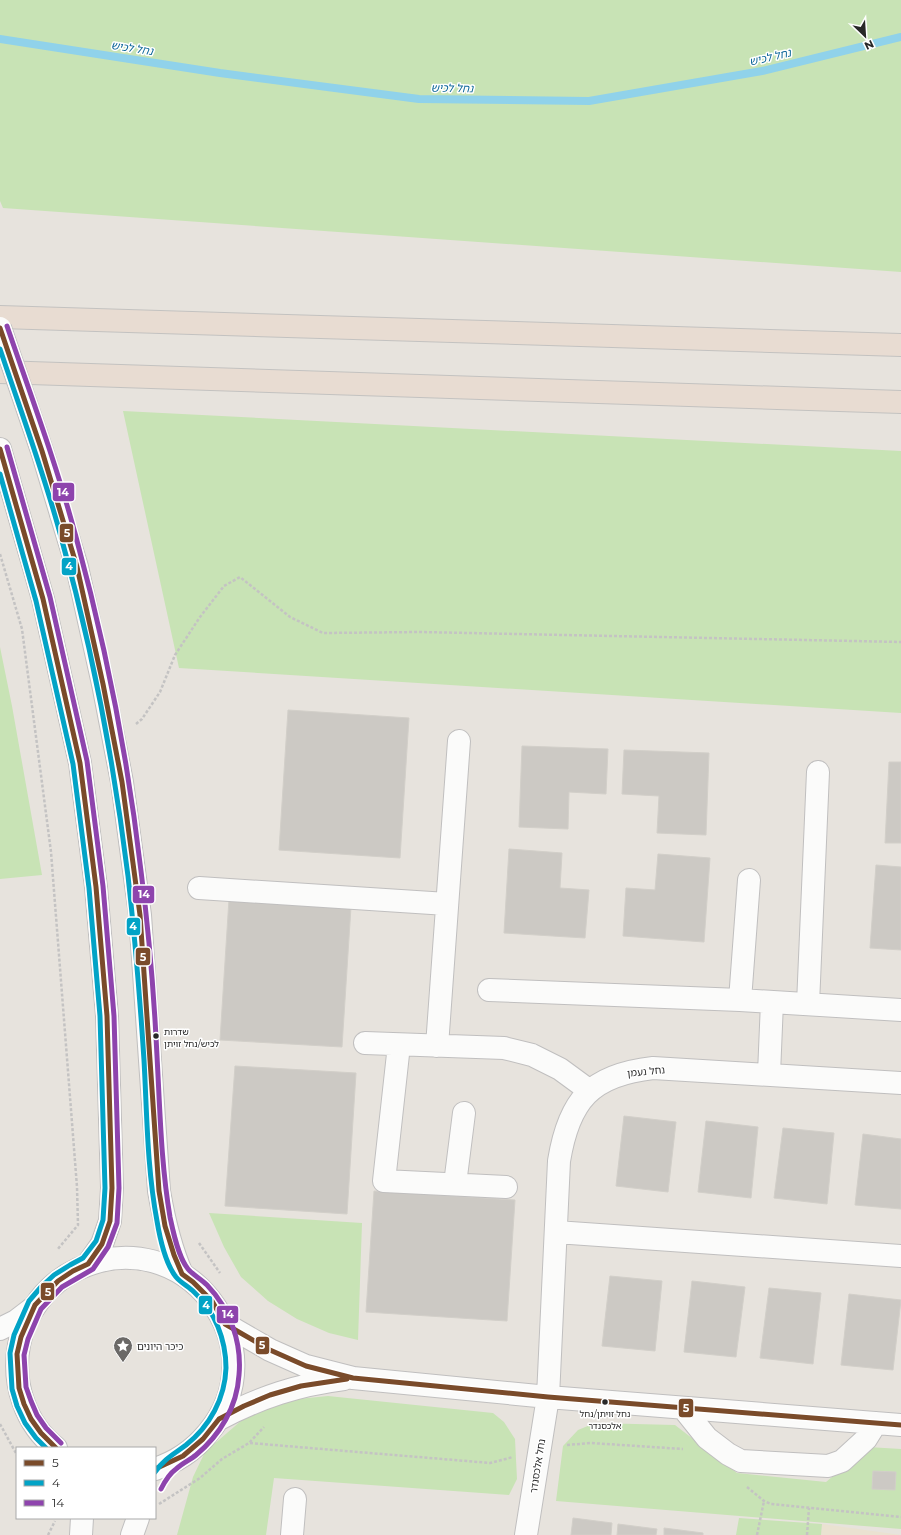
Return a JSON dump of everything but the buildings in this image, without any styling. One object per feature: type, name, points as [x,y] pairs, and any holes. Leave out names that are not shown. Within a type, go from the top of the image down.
[{"type":"highway","points":[[0,317],[901,345]]},
{"type":"highway","points":[[0,372],[901,402]]},
{"type":"street","points":[[0,328],[42,451],[78,574],[103,684],[122,782],[140,915],[159,1191],[167,1232],[174,1256],[182,1274]]},
{"type":"street","points":[[0,449],[43,599],[80,763],[96,887],[107,1016],[112,1188],[110,1221],[102,1244],[88,1264]]},
{"type":"street","points":[[437,1046],[459,741]]},
{"type":"street","points":[[808,1004],[818,772]]},
{"type":"street","points":[[740,1000],[749,880]]},
{"type":"street","points":[[199,888],[447,904]]},
{"type":"street","points":[[489,990],[740,1000],[901,1010]]},
{"type":"street","points":[[769,1074],[772,1002]]},
{"type":"street","points":[[365,1044],[504,1048],[532,1055],[560,1069],[590,1091]]},
{"type":"street","points":[[399,1045],[384,1181],[506,1187]]},
{"type":"street","name":"נחל נעמן","points":[[548,1397],[559,1161],[568,1122],[576,1107],[590,1091],[609,1078],[623,1073],[653,1068],[901,1083]]},
{"type":"street","points":[[455,1184],[464,1113]]},
{"type":"street","points":[[556,1232],[901,1256]]},
{"type":"street","points":[[55,1447],[41,1434],[31,1420],[19,1388],[17,1354],[20,1337],[35,1306],[46,1292],[58,1281],[73,1271],[88,1264],[116,1258],[143,1259],[164,1265],[182,1274],[193,1282],[212,1301],[225,1324],[230,1338],[232,1351],[232,1372],[229,1392],[219,1418],[212,1429],[193,1448],[182,1456],[163,1466],[156,1483]]},
{"type":"street","points":[[0,1328],[16,1321],[35,1306]]},
{"type":"street","points":[[225,1324],[270,1350],[306,1366],[353,1378],[548,1397],[901,1425]]},
{"type":"street","points":[[0,1372],[19,1388]]},
{"type":"street","points":[[219,1418],[270,1395],[301,1386],[353,1378]]},
{"type":"street","name":"נחל אלכסנדר","points":[[526,1535],[548,1397]]},
{"type":"street","points":[[683,1408],[707,1438],[728,1454],[741,1461],[828,1466],[842,1461],[866,1439],[876,1423]]},
{"type":"street","points":[[292,1535],[294,1499]]},
{"type":"street","points":[[82,1519],[82,1535]]},
{"type":"street","points":[[132,1535],[138,1519]]},
{"type":"path","points":[[0,554],[22,629],[51,852],[77,1188],[78,1224]]},
{"type":"path","points":[[114,742],[142,719],[160,692],[176,655],[200,617],[224,586],[240,577],[290,617],[323,633],[429,632],[901,642]]},
{"type":"path","points":[[0,1424],[16,1453]]},
{"type":"path","points":[[249,1443],[490,1463],[513,1457]]},
{"type":"path","points":[[540,1447],[591,1443],[688,1449]]},
{"type":"path","points":[[742,1483],[764,1501],[771,1504],[901,1517]]},
{"type":"path","points":[[757,1535],[764,1501]]},
{"type":"path","points":[[807,1535],[809,1508]]},
{"type":"path","points":[[48,1535],[56,1519]]},
{"type":"shaded area","points":[[822,1524],[901,1535],[821,1535]]},
{"type":"green space","points":[[0,0],[901,0],[901,272],[3,208],[0,201]]},
{"type":"green space","points":[[123,411],[901,451],[901,713],[179,668]]},
{"type":"green space","points":[[0,647],[42,875],[0,879]]},
{"type":"green space","points":[[209,1213],[362,1223],[358,1340],[329,1333],[297,1319],[268,1301],[241,1277],[224,1247]]},
{"type":"green space","points":[[328,1396],[493,1413],[504,1422],[515,1439],[517,1479],[509,1495],[274,1478],[266,1535],[177,1535],[193,1477],[205,1452],[242,1420],[288,1400]]},
{"type":"green space","points":[[595,1423],[675,1425],[737,1473],[826,1482],[868,1447],[901,1449],[901,1529],[556,1501],[563,1446],[578,1430]]},
{"type":"green space","points":[[739,1518],[822,1524],[821,1535],[736,1535]]},
{"type":"waterway","name":"נחל לכיש","points":[[0,39],[220,73],[419,99],[589,101],[762,71],[901,37]]},
{"type":"transit line","name":"14","points":[[7,326],[69,510],[97,620],[123,745],[136,829],[151,964],[163,1157],[167,1197],[176,1244],[184,1264],[215,1294],[228,1315],[233,1327],[238,1350],[238,1387],[226,1420],[213,1439],[205,1447],[171,1473],[161,1489]]},
{"type":"transit line","name":"5","points":[[0,328],[42,451],[77,567],[103,684],[122,782],[140,915],[159,1191],[165,1226],[182,1274],[193,1282],[212,1301],[225,1324],[270,1350],[306,1366],[353,1378],[548,1397],[901,1425]]},
{"type":"transit line","name":"4","points":[[0,349],[40,466],[61,537],[83,620],[109,748],[131,899],[142,1037],[149,1161],[160,1235],[166,1258],[172,1271],[176,1277],[192,1290],[208,1308],[218,1327],[224,1347],[226,1368],[225,1379],[223,1390],[215,1411],[195,1437],[166,1460],[156,1470]]},
{"type":"transit line","name":"14","points":[[7,447],[50,597],[87,761],[103,886],[114,1016],[119,1188],[117,1223],[108,1247],[93,1269],[62,1287],[41,1309],[28,1339],[24,1355],[26,1387],[31,1401],[37,1415],[46,1428],[61,1443]]},
{"type":"transit line","name":"5","points":[[0,449],[43,599],[80,763],[96,887],[107,1016],[112,1188],[110,1221],[102,1244],[88,1264],[73,1271],[58,1281],[35,1305],[21,1337],[17,1354],[19,1388],[24,1404],[31,1419],[41,1433],[55,1447]]},
{"type":"transit line","name":"4","points":[[0,474],[36,601],[73,764],[89,888],[100,1016],[105,1188],[103,1220],[96,1241],[83,1258],[54,1275],[29,1301],[14,1335],[10,1353],[12,1389],[17,1406],[25,1423],[45,1447]]},
{"type":"transit line","name":"5","points":[[156,1469],[183,1456],[203,1439],[219,1419],[244,1406],[270,1395],[301,1386],[347,1379]]},
{"type":"place","name":"שדרות לכיש/נחל זויתן","points":[[156,1036]]},
{"type":"place","name":"כיכר היונים","points":[[123,1363]]},
{"type":"place","name":"נחל זויתן/נחל אלכסנדר","points":[[605,1402]]}]
